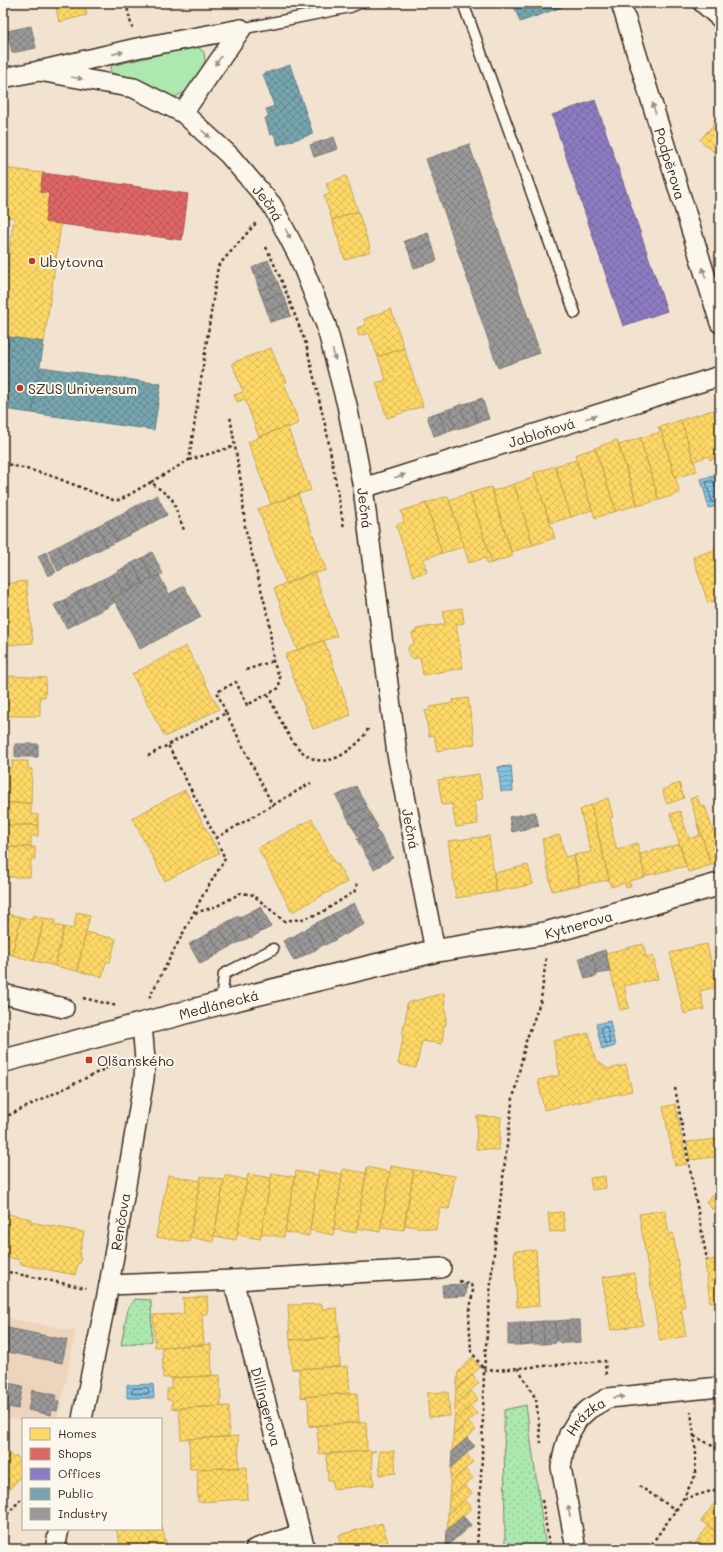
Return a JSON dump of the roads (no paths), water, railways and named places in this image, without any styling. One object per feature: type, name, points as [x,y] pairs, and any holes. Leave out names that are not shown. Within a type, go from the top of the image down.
[{"type":"street","name":"Podpěrova","points":[[621,3],[720,323]]},
{"type":"street","points":[[703,3],[720,18]]},
{"type":"street","name":"Ječná","points":[[3,78],[137,48],[241,29]]},
{"type":"street","points":[[182,113],[241,29]]},
{"type":"street","name":"Ječná","points":[[39,71],[134,88],[182,113],[229,155],[272,205],[299,257],[326,325],[347,405],[363,488],[397,754],[435,951]]},
{"type":"street","name":"Jabloňová","points":[[363,488],[720,376]]},
{"type":"street","name":"Kytnerova","points":[[435,951],[547,933],[720,884]]},
{"type":"street","name":"Medlánecká","points":[[3,1061],[221,1003],[435,951]]},
{"type":"street","points":[[3,994],[64,1008]]},
{"type":"street","name":"Renčova","points":[[82,1418],[109,1285],[144,1079],[145,1060],[142,1024]]},
{"type":"street","points":[[109,1285],[232,1280],[441,1268]]},
{"type":"street","name":"Dillingerova","points":[[232,1280],[303,1541]]},
{"type":"street","name":"Hrázka","points":[[576,1549],[562,1467],[564,1450],[569,1434],[578,1419],[589,1409],[608,1398],[720,1387]]},
{"type":"street","points":[[55,1549],[59,1530]]},
{"type":"street","points":[[255,1549],[303,1541]]},
{"type":"lane","points":[[241,29],[350,7],[360,3]]},
{"type":"lane","points":[[463,3],[576,313]]},
{"type":"lane","points":[[221,1003],[224,974],[273,949]]},
{"type":"water","points":[[715,475],[720,490],[720,505],[709,508],[701,479]]},
{"type":"water","points":[[511,766],[513,791],[501,791],[498,767]]},
{"type":"water","points":[[610,1021],[615,1046],[602,1050],[596,1024]]},
{"type":"water","points":[[153,1384],[154,1398],[127,1398],[127,1385]]},
{"type":"place","name":"Ubytovna","points":[[32,261]]},
{"type":"place","name":"SZUS Universum","points":[[20,388]]},
{"type":"place","name":"Olšanského","points":[[89,1060]]}]
